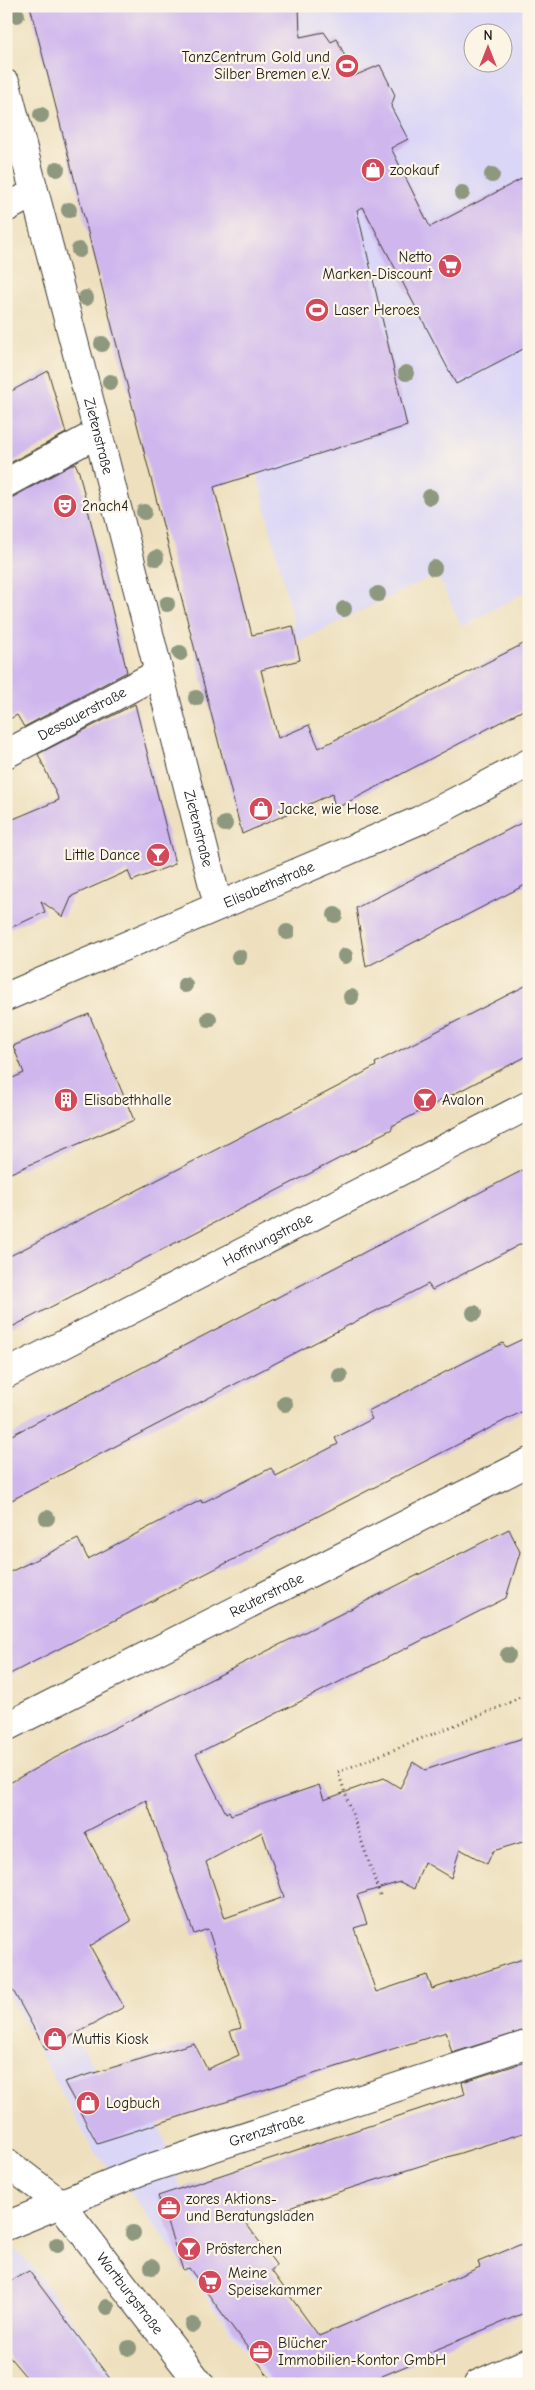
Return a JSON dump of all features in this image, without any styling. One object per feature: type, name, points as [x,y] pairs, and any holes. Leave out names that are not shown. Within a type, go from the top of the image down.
[{"type":"street","name":"Zietenstraße","points":[[6,84],[98,433],[218,905]]},
{"type":"street","points":[[6,208],[34,193]]},
{"type":"street","points":[[6,483],[98,433]]},
{"type":"street","name":"Dessauerstraße","points":[[6,754],[159,673]]},
{"type":"street","name":"Elisabethstraße","points":[[6,997],[420,820],[529,763]]},
{"type":"street","name":"Hoffnungstraße","points":[[6,1374],[529,1106]]},
{"type":"street","name":"Reuterstraße","points":[[6,1727],[529,1462]]},
{"type":"street","name":"Grenzstraße","points":[[6,2226],[138,2172],[529,2044]]},
{"type":"street","name":"Wartburgstraße","points":[[6,2162],[60,2203],[200,2384]]},
{"type":"street","points":[[478,2384],[529,2362]]},
{"type":"path","points":[[380,1895],[338,1772],[505,1705],[529,1692]]},
{"type":"shaded area","points":[[194,6],[529,6],[529,590],[462,627],[437,574],[298,642],[256,469]]},
{"type":"shaded area","points":[[6,1907],[110,2097],[146,2088],[200,2242],[275,2384],[270,2384],[133,2196],[93,2150],[6,1989]]},
{"type":"shaded area","points":[[6,2242],[33,2267],[120,2384],[71,2384],[6,2307]]},
{"type":"building","points":[[30,6],[299,6],[300,37],[324,32],[331,42],[337,39],[354,76],[380,65],[395,95],[391,107],[408,139],[391,148],[430,227],[529,175],[529,346],[456,384],[363,207],[357,210],[407,426],[214,487],[252,635],[293,626],[300,660],[261,670],[278,738],[309,725],[319,748],[529,641],[529,707],[335,809],[332,794],[242,834]]},
{"type":"building","points":[[48,371],[66,433],[6,465],[6,394]]},
{"type":"building","points":[[75,463],[79,472],[127,672],[24,727],[17,715],[6,721],[6,499]]},
{"type":"building","points":[[135,704],[175,864],[132,881],[128,871],[72,896],[63,917],[41,901],[45,912],[6,930],[6,822],[59,800],[38,754]]},
{"type":"building","points":[[529,819],[529,883],[366,967],[356,908]]},
{"type":"building","points":[[529,984],[529,1055],[392,1126],[392,1129],[374,1138],[375,1140],[6,1330],[6,1258],[343,1084],[376,1066],[375,1063]]},
{"type":"building","name":"Elisabethhalle","points":[[89,1014],[134,1120],[6,1175],[6,1081],[24,1073],[13,1046]]},
{"type":"building","points":[[529,1167],[529,1240],[432,1290],[428,1284],[6,1503],[6,1438]]},
{"type":"building","points":[[529,1336],[529,1408],[6,1676],[6,1574],[78,1539],[88,1559],[201,1500],[202,1503],[271,1468],[276,1476],[338,1444],[335,1438],[372,1419],[368,1411],[503,1343],[506,1347]]},
{"type":"building","points":[[509,1529],[520,1552],[506,1598],[196,1754],[226,1813],[229,1811],[231,1815],[319,1785],[324,1800],[384,1778],[400,1788],[413,1762],[425,1770],[529,1736],[529,1840],[493,1851],[487,1864],[460,1849],[451,1878],[424,1862],[414,1889],[400,1882],[357,1895],[367,1924],[354,1928],[376,1992],[427,1975],[432,1989],[529,1957],[529,2029],[452,2053],[446,2032],[97,2143],[64,2082],[194,2043],[207,2069],[239,2055],[230,2031],[241,2028],[208,1929],[194,1934],[146,1800],[85,1832],[131,1921],[90,1946],[124,2007],[46,2050],[6,1978],[6,1785],[49,1761]],"holes":[[[262,1832],[284,1897],[225,1918],[206,1862]]]},
{"type":"building","points":[[529,2061],[529,2131],[245,2222],[277,2266],[271,2270],[319,2336],[480,2267],[478,2262],[529,2241],[529,2311],[428,2353],[430,2356],[363,2384],[274,2384],[189,2268],[183,2270],[158,2196],[465,2094],[462,2082]]},
{"type":"building","points":[[29,2271],[114,2384],[32,2384],[6,2353],[6,2283]]},
{"type":"place","name":"TanzCentrum Gold und Silber Bremen e.V.","points":[[347,66]]},
{"type":"place","name":"zookauf","points":[[373,170]]},
{"type":"place","name":"Netto Marken-Discount","points":[[450,266]]},
{"type":"place","name":"Laser Heroes","points":[[317,310]]},
{"type":"place","name":"2nach4","points":[[65,506]]},
{"type":"place","name":"Jacke, wie Hose.","points":[[261,809]]},
{"type":"place","name":"Little Dance","points":[[158,855]]},
{"type":"place","name":"Elisabethhalle","points":[[66,1100]]},
{"type":"place","name":"Avalon","points":[[425,1100]]},
{"type":"place","name":"Muttis Kiosk","points":[[55,2039]]},
{"type":"place","name":"Logbuch","points":[[88,2103]]},
{"type":"place","name":"zores Aktions- und Beratungsladen","points":[[169,2208]]},
{"type":"place","name":"Prösterchen","points":[[189,2249]]},
{"type":"place","name":"Meine Speisekammer","points":[[210,2282]]},
{"type":"place","name":"Blücher Immobilien-Kontor GmbH","points":[[261,2352]]}]
